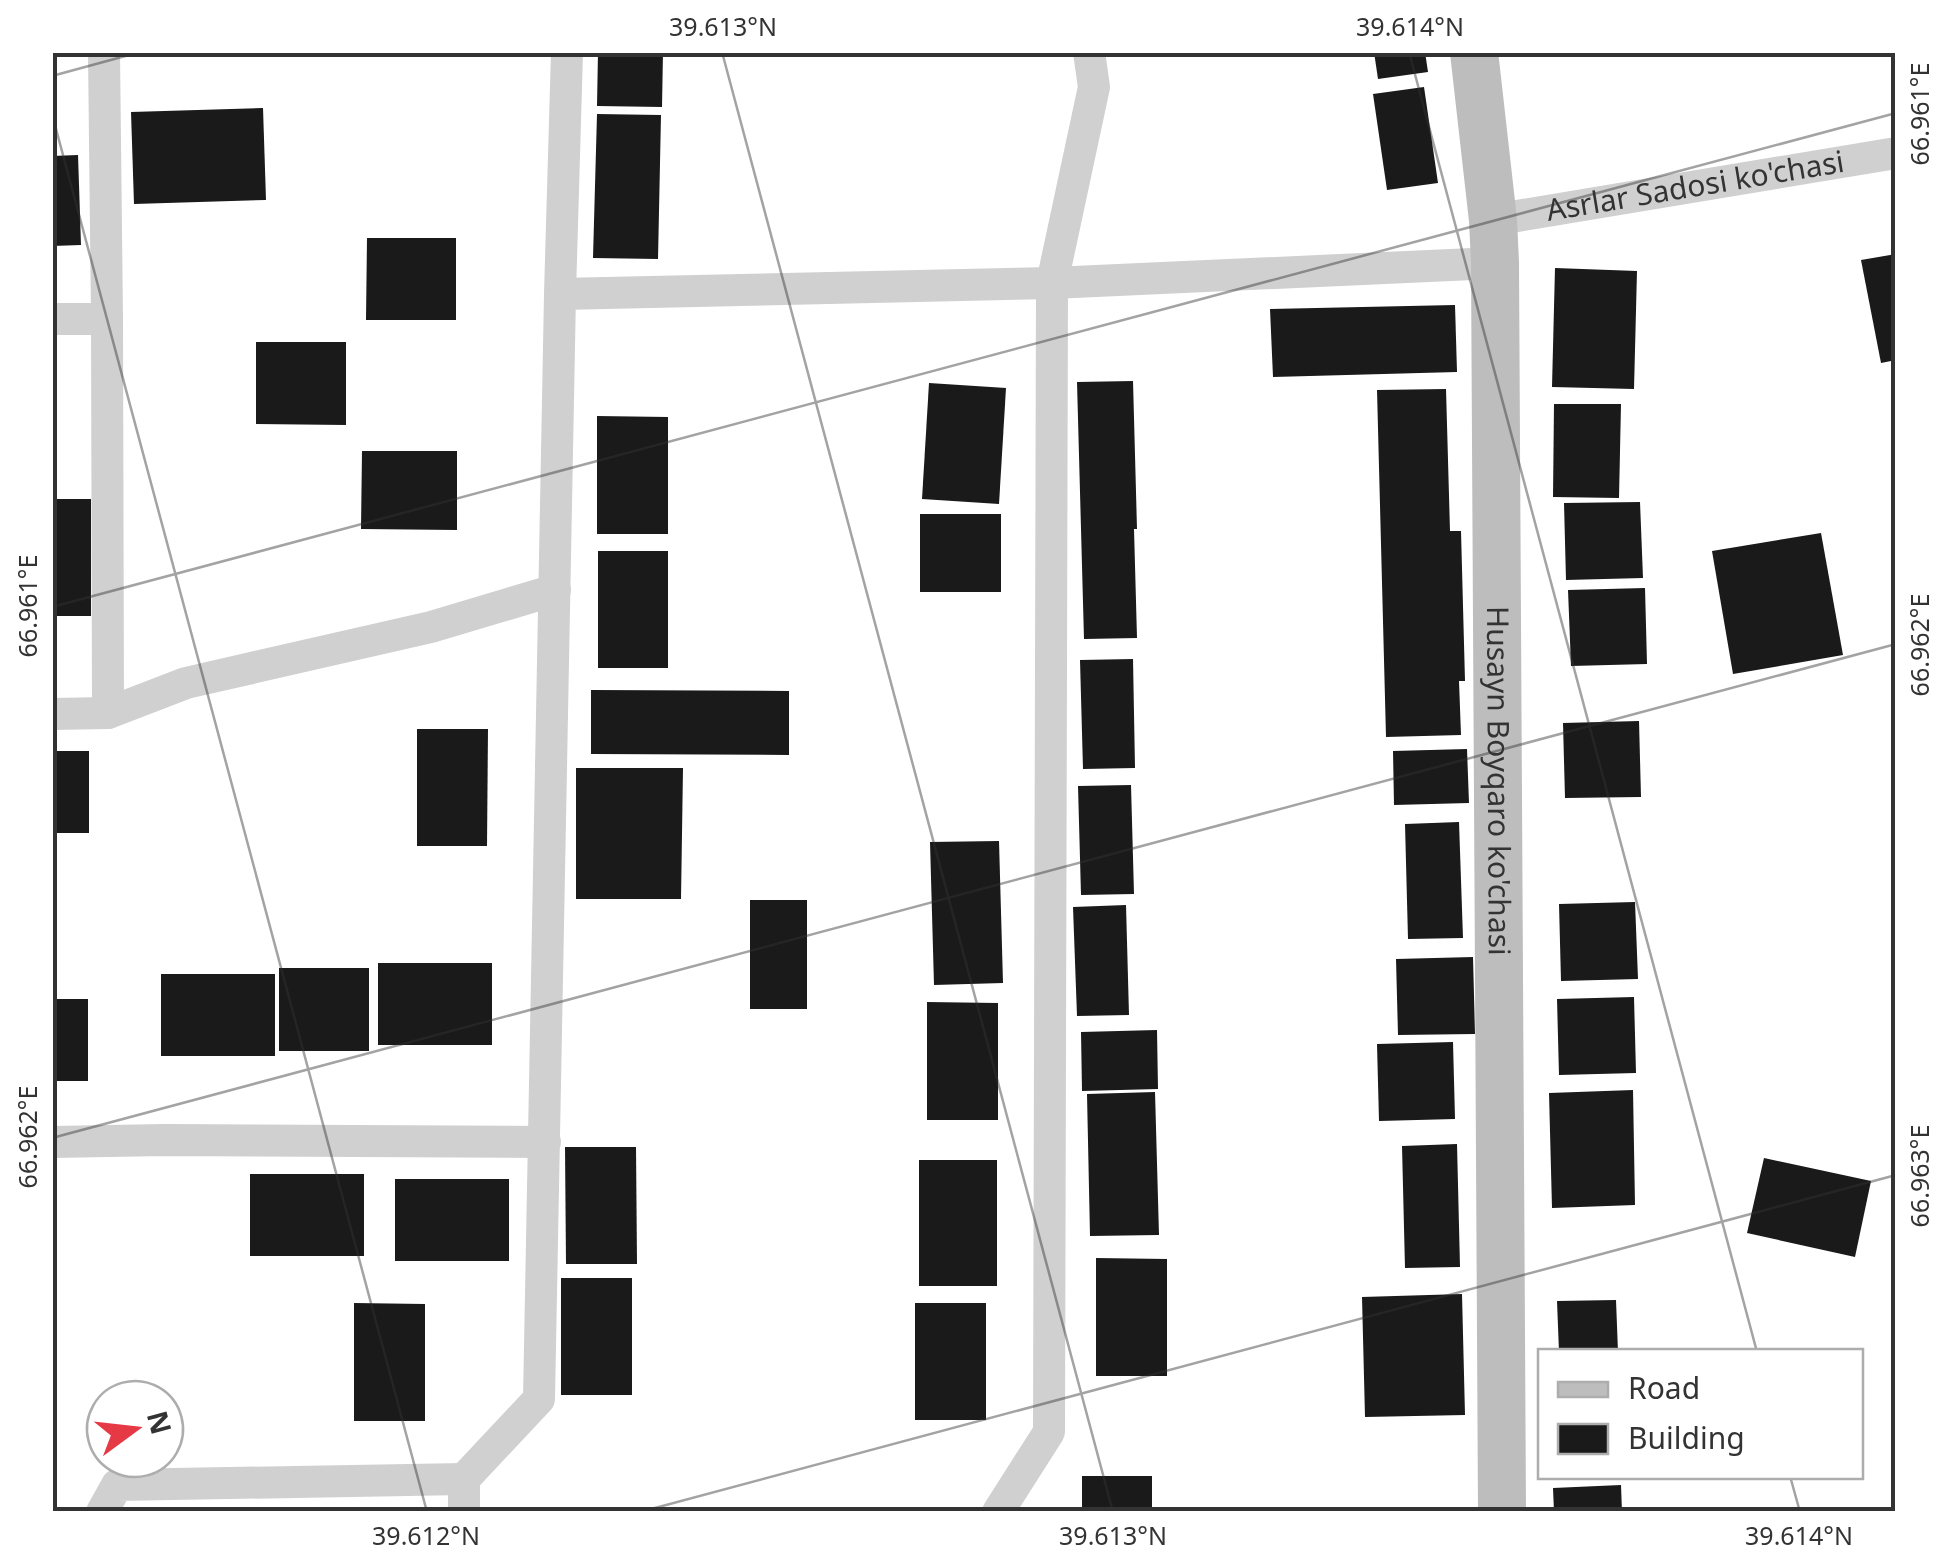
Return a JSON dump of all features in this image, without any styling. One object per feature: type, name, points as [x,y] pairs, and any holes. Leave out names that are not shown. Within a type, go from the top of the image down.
[{"type":"main road","name":"Husayn Boyqaro ko'chasi","points":[[1474,52],[1494,241],[1502,1512]]},
{"type":"street","points":[[104,52],[108,713]]},
{"type":"street","points":[[102,1512],[117,1485],[464,1495],[540,1399],[567,52]]},
{"type":"street","points":[[998,1512],[1049,1432],[1052,283],[1094,87],[1089,52]]},
{"type":"street","name":"Asrlar Sadosi ko'chasi","points":[[560,294],[1052,283],[1494,241],[1896,153]]},
{"type":"street","points":[[52,319],[107,319]]},
{"type":"street","points":[[52,714],[108,713],[186,683],[431,627],[555,590]]},
{"type":"street","points":[[52,1142],[545,1142]]},
{"type":"building","points":[[598,52],[663,52],[662,107],[597,106]]},
{"type":"building","points":[[1374,52],[1425,52],[1428,72],[1378,79]]},
{"type":"building","points":[[1424,87],[1438,183],[1387,190],[1373,94]]},
{"type":"building","points":[[263,108],[266,200],[134,204],[131,112]]},
{"type":"building","points":[[597,114],[661,115],[658,259],[593,258]]},
{"type":"building","points":[[78,155],[81,245],[52,246],[52,156]]},
{"type":"building","points":[[367,238],[456,238],[456,320],[366,320]]},
{"type":"building","points":[[1896,254],[1896,360],[1881,363],[1861,260]]},
{"type":"building","points":[[1555,268],[1637,271],[1634,389],[1552,387]]},
{"type":"building","points":[[1455,305],[1457,372],[1273,377],[1270,309]]},
{"type":"building","points":[[256,342],[346,342],[346,425],[256,424]]},
{"type":"building","points":[[1133,381],[1137,638],[1084,639],[1077,382]]},
{"type":"building","points":[[929,383],[1006,388],[999,504],[922,499]]},
{"type":"building","points":[[1446,389],[1450,531],[1461,531],[1465,681],[1459,681],[1461,735],[1386,737],[1377,390]]},
{"type":"building","points":[[1554,404],[1621,404],[1619,498],[1553,497]]},
{"type":"building","points":[[597,416],[668,417],[668,534],[597,534]]},
{"type":"building","points":[[362,451],[457,451],[457,530],[361,529]]},
{"type":"building","points":[[52,499],[91,499],[91,616],[52,616]]},
{"type":"building","points":[[1640,502],[1643,578],[1566,580],[1564,503]]},
{"type":"building","points":[[920,514],[1001,514],[1001,592],[920,592]]},
{"type":"building","points":[[1821,533],[1843,655],[1733,674],[1712,551]]},
{"type":"building","points":[[598,551],[668,551],[668,668],[598,668]]},
{"type":"building","points":[[1645,588],[1647,664],[1571,666],[1568,590]]},
{"type":"building","points":[[1133,659],[1135,768],[1083,769],[1080,660]]},
{"type":"building","points":[[591,690],[789,691],[789,755],[591,754]]},
{"type":"building","points":[[1639,721],[1641,797],[1565,798],[1563,723]]},
{"type":"building","points":[[417,729],[488,729],[487,846],[417,846]]},
{"type":"building","points":[[1467,749],[1469,803],[1394,805],[1393,751]]},
{"type":"building","points":[[52,751],[89,751],[89,833],[52,833]]},
{"type":"building","points":[[576,768],[683,768],[681,899],[576,899]]},
{"type":"building","points":[[1131,785],[1134,894],[1081,895],[1078,786]]},
{"type":"building","points":[[1459,822],[1463,938],[1408,939],[1405,824]]},
{"type":"building","points":[[999,841],[1003,983],[934,985],[930,842]]},
{"type":"building","points":[[750,900],[807,900],[807,1009],[750,1009]]},
{"type":"building","points":[[1635,902],[1638,979],[1561,981],[1559,904]]},
{"type":"building","points":[[1126,905],[1129,1015],[1077,1016],[1073,907]]},
{"type":"building","points":[[1473,957],[1475,1034],[1398,1035],[1396,959]]},
{"type":"building","points":[[378,963],[492,963],[492,1045],[378,1045]]},
{"type":"building","points":[[279,968],[369,968],[369,1051],[279,1051]]},
{"type":"building","points":[[161,974],[275,974],[275,1056],[161,1056]]},
{"type":"building","points":[[1634,997],[1636,1073],[1559,1075],[1557,999]]},
{"type":"building","points":[[52,999],[88,999],[88,1081],[52,1081]]},
{"type":"building","points":[[927,1002],[998,1003],[998,1120],[927,1120]]},
{"type":"building","points":[[1157,1030],[1158,1089],[1082,1091],[1081,1032]]},
{"type":"building","points":[[1453,1042],[1455,1119],[1379,1121],[1377,1044]]},
{"type":"building","points":[[1633,1090],[1635,1205],[1552,1208],[1549,1093]]},
{"type":"building","points":[[1155,1092],[1159,1235],[1090,1236],[1087,1094]]},
{"type":"building","points":[[1457,1144],[1460,1267],[1405,1268],[1402,1146]]},
{"type":"building","points":[[565,1147],[636,1147],[637,1264],[566,1264]]},
{"type":"building","points":[[1764,1158],[1871,1181],[1855,1257],[1747,1233]]},
{"type":"building","points":[[919,1160],[997,1160],[997,1286],[919,1286]]},
{"type":"building","points":[[250,1174],[364,1174],[364,1256],[250,1256]]},
{"type":"building","points":[[395,1179],[509,1179],[509,1261],[395,1261]]},
{"type":"building","points":[[1096,1258],[1167,1259],[1167,1376],[1096,1376]]},
{"type":"building","points":[[561,1278],[632,1278],[632,1395],[561,1395]]},
{"type":"building","points":[[1462,1294],[1465,1415],[1365,1417],[1362,1297]]},
{"type":"building","points":[[1616,1300],[1618,1349],[1559,1349],[1557,1301]]},
{"type":"building","points":[[354,1303],[425,1304],[425,1421],[354,1421]]},
{"type":"building","points":[[915,1303],[986,1303],[986,1420],[915,1420]]},
{"type":"building","points":[[1082,1476],[1152,1476],[1152,1512],[1082,1512]]},
{"type":"building","points":[[1621,1485],[1622,1512],[1554,1512],[1553,1488]]}]
